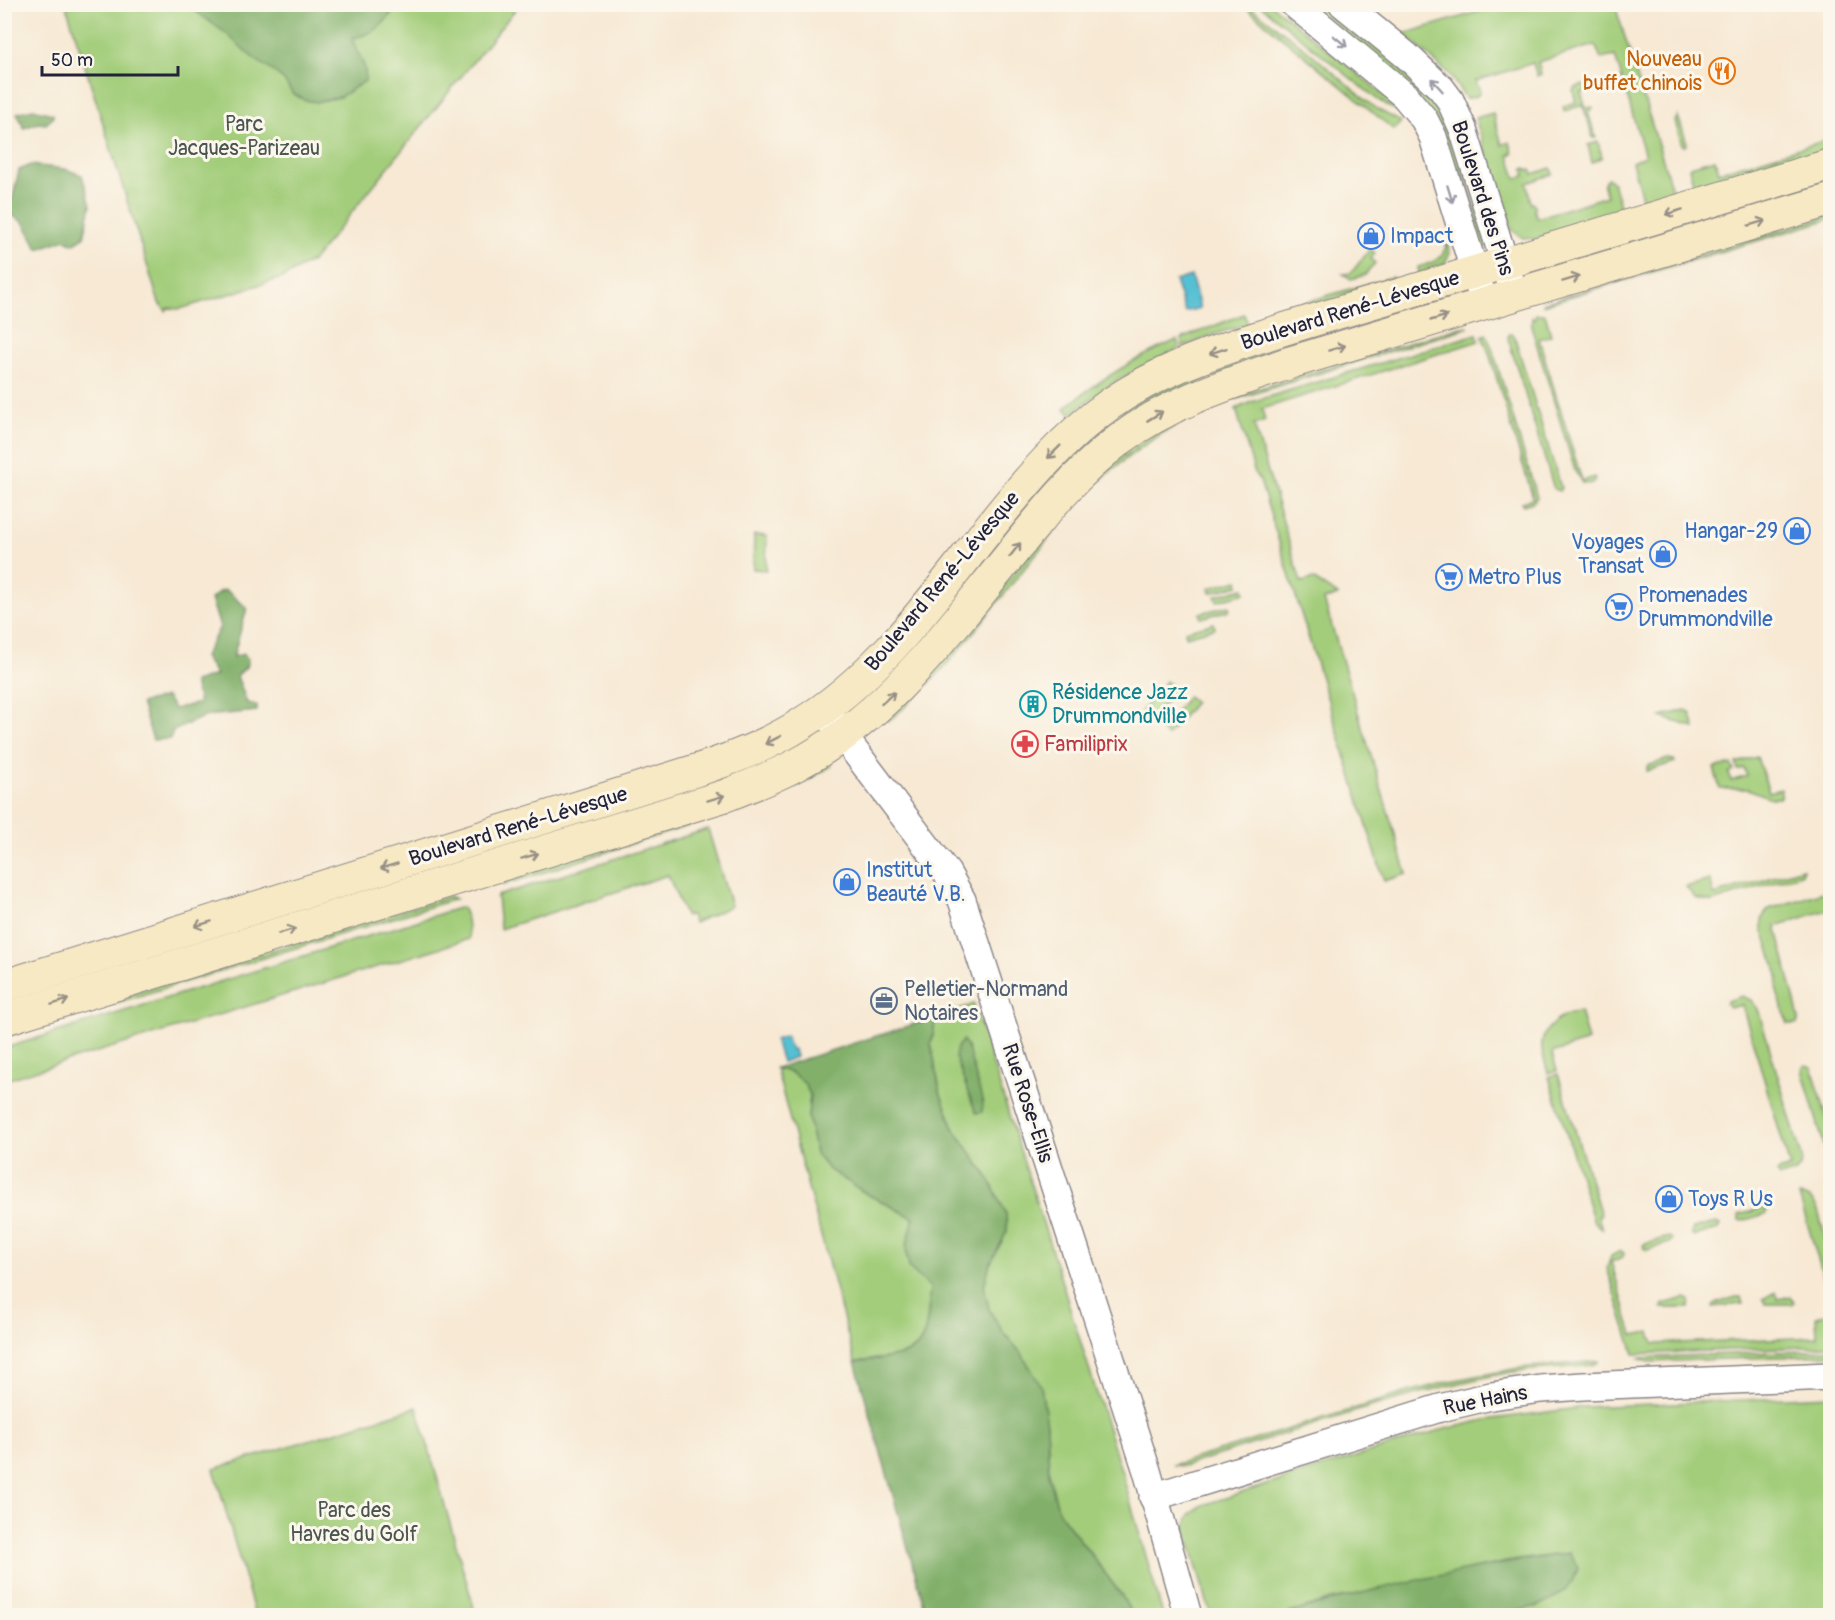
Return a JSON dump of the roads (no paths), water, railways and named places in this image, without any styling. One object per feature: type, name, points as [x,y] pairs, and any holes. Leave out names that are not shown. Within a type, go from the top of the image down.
[{"type":"main road","name":"Boulevard René-Lévesque","points":[[4,986],[716,764],[784,734],[823,709],[894,644],[1049,456],[1078,429],[1111,404],[1172,368],[1204,355],[1302,324],[1830,165]]},
{"type":"main road","name":"Boulevard René-Lévesque","points":[[4,1019],[727,795],[794,766],[843,735],[903,683],[964,613],[1052,504],[1087,468],[1130,433],[1176,405],[1292,362],[1830,200]]},
{"type":"street","name":"Boulevard des Pins","points":[[1294,4],[1404,95],[1424,118],[1433,137],[1475,273],[1500,301]]},
{"type":"street","name":"Boulevard des Pins","points":[[1343,4],[1407,56],[1441,88],[1450,100],[1463,129],[1505,264],[1500,301]]},
{"type":"street","name":"Rue Rose-Ellis","points":[[823,709],[947,873],[962,900],[1107,1344],[1147,1471],[1188,1616]]},
{"type":"street","name":"Rue Hains","points":[[1153,1497],[1440,1408],[1491,1396],[1583,1386],[1830,1376]]},
{"type":"water","points":[[1191,276],[1200,308],[1185,312],[1175,281]]},
{"type":"water","points":[[786,1036],[796,1057],[782,1062],[775,1040]]},
{"type":"place","name":"Nouveau buffet chinois","points":[[1722,71]]},
{"type":"place","name":"Impact","points":[[1371,236]]},
{"type":"place","name":"Hangar-29","points":[[1797,531]]},
{"type":"place","name":"Voyages Transat","points":[[1663,554]]},
{"type":"place","name":"Metro Plus","points":[[1449,577]]},
{"type":"place","name":"Promenades Drummondville","points":[[1619,607]]},
{"type":"place","name":"Résidence Jazz Drummondville","points":[[1033,704]]},
{"type":"place","name":"Familiprix","points":[[1025,744]]},
{"type":"place","name":"Institut Beauté V.B.","points":[[847,882]]},
{"type":"place","name":"Pelletier-Normand Notaires","points":[[884,1001]]},
{"type":"place","name":"Toys R Us","points":[[1669,1199]]},
{"type":"park label","name":"Parc Jacques-Parizeau","points":[[244,136]]},
{"type":"park label","name":"Parc des Havres du Golf","points":[[354,1522]]}]
